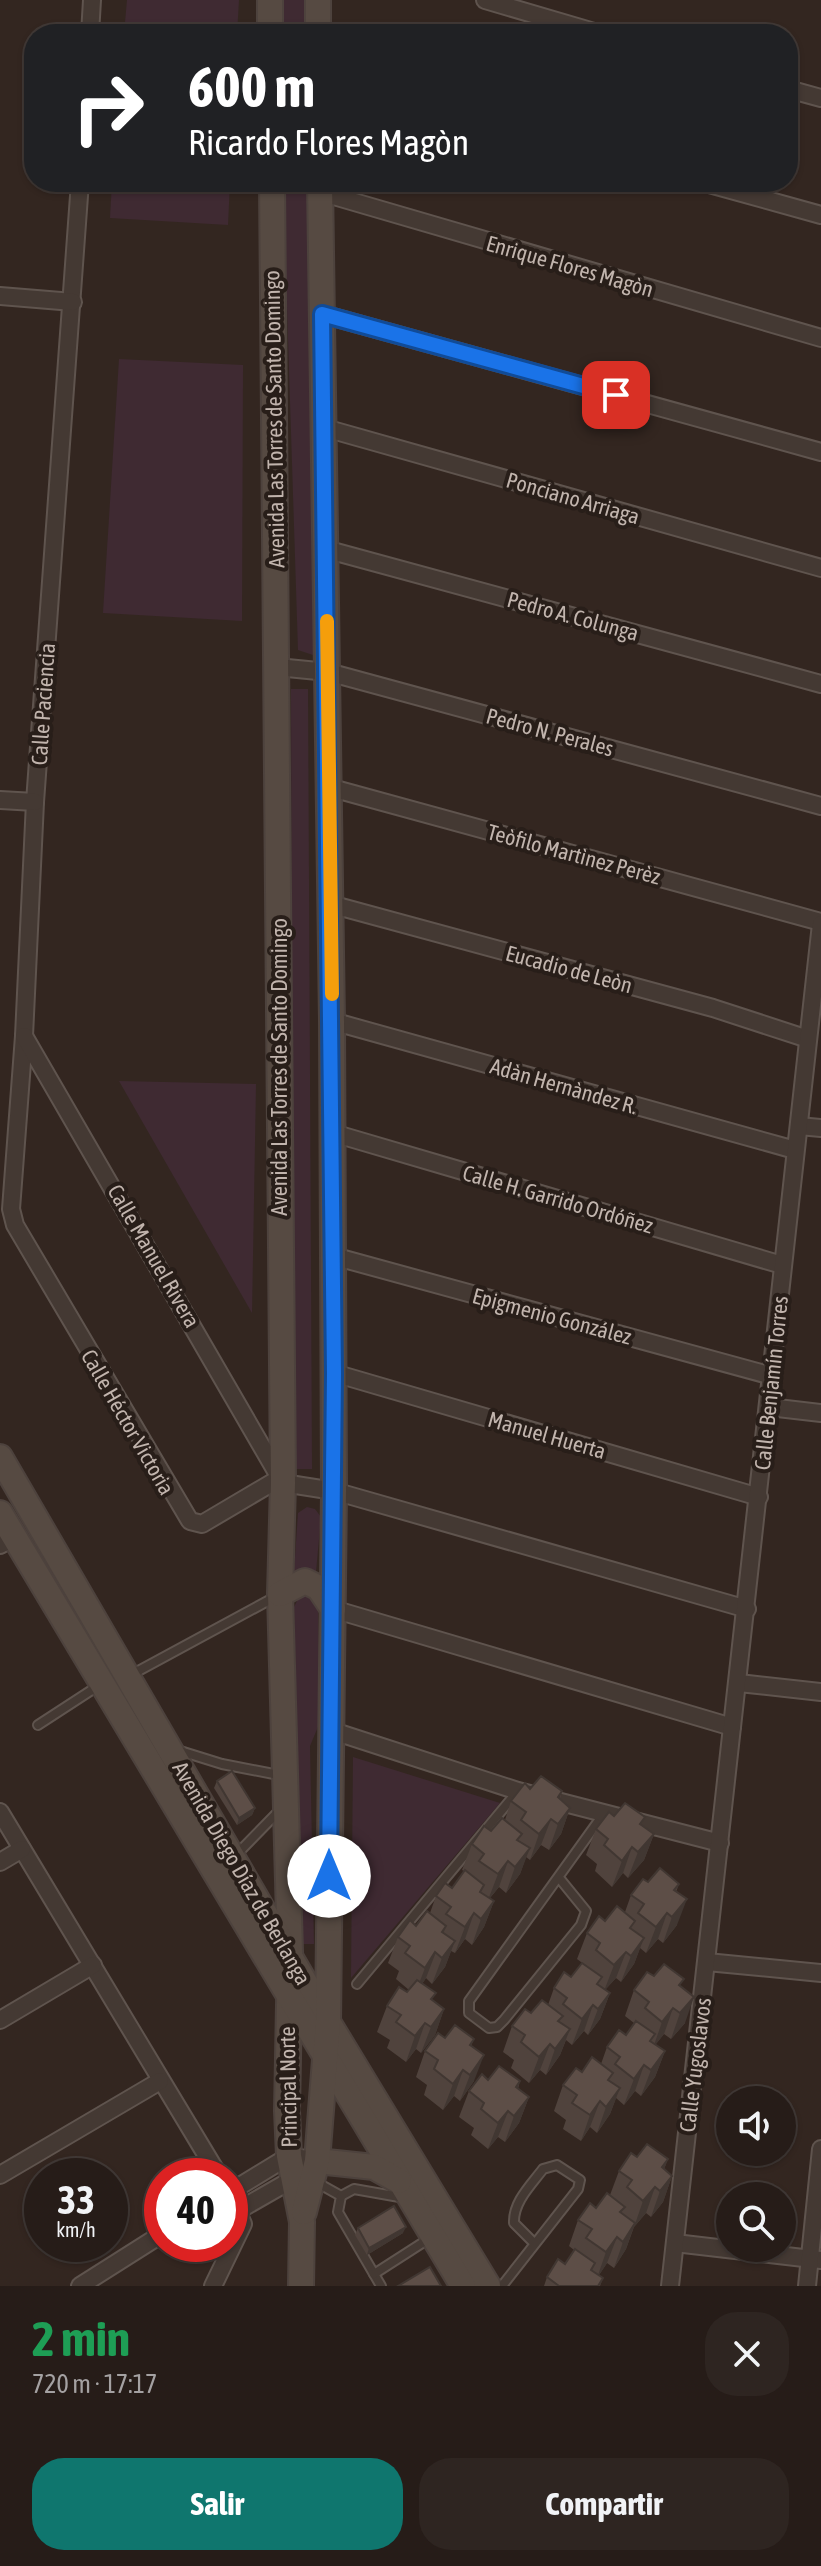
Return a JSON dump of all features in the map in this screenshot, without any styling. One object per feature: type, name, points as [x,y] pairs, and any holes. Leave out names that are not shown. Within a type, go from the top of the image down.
[{"type":"street","points":[[91,24],[92,0]]},
{"type":"street","points":[[270,0],[270,24]]},
{"type":"street","points":[[318,0],[318,24]]},
{"type":"street","points":[[485,0],[567,24]]},
{"type":"street","points":[[798,92],[821,98]]},
{"type":"street","name":"Calle Paciencia","points":[[15,1225],[11,1209],[24,1036],[35,802],[79,192]]},
{"type":"street","name":"Avenida Las Torres de Santo Domingo","points":[[272,192],[282,1481],[280,1594],[290,1952]]},
{"type":"street","points":[[320,192],[333,1133],[334,1491],[328,2022]]},
{"type":"street","name":"Enrique Flores Magòn","points":[[337,192],[821,338]]},
{"type":"street","points":[[738,192],[821,215]]},
{"type":"street","points":[[0,296],[73,302]]},
{"type":"street","points":[[322,314],[821,452]]},
{"type":"street","name":"Ponciano Arriaga","points":[[325,428],[821,568]]},
{"type":"street","name":"Pedro A. Colunga","points":[[325,549],[821,684]]},
{"type":"street","name":"Pedro N. Perales","points":[[277,667],[328,672],[821,806]]},
{"type":"street","name":"Teòfilo Martìnez Perèz","points":[[328,787],[821,923]]},
{"type":"street","points":[[0,800],[35,802]]},
{"type":"street","name":"Eucadio de Leòn","points":[[330,904],[713,1008],[808,1039]]},
{"type":"street","name":"Calle Benjamín Torres","points":[[720,1843],[821,923]]},
{"type":"street","name":"Adàn Hernàndez R.","points":[[332,1021],[795,1150]]},
{"type":"street","name":"Calle Manuel Rivera","points":[[24,1036],[282,1481]]},
{"type":"street","points":[[799,1126],[821,1128]]},
{"type":"street","name":"Calle H. Garrido Ordóñez","points":[[333,1133],[782,1265]]},
{"type":"street","name":"Calle Héctor Victoria","points":[[15,1225],[179,1509],[190,1521],[202,1524],[282,1481]]},
{"type":"street","name":"Epigmenio González","points":[[333,1256],[772,1376]]},
{"type":"street","name":"Manuel Huerta","points":[[334,1373],[759,1497]]},
{"type":"street","points":[[769,1407],[821,1413]]},
{"type":"street","name":"Avenida Diego Díaz de Berlanga","points":[[0,1457],[328,2022],[488,2286]]},
{"type":"street","points":[[282,1481],[334,1491],[747,1609]]},
{"type":"street","name":"Avenida Diego Díaz de Berlanga","points":[[0,1513],[7,1541],[102,1683],[463,2286]]},
{"type":"street","points":[[280,1594],[305,1581],[319,1588],[333,1609],[732,1727]]},
{"type":"street","points":[[739,1683],[821,1692]]},
{"type":"street","points":[[330,1730],[518,1791],[720,1843]]},
{"type":"street","points":[[0,1812],[208,2158]]},
{"type":"street","name":"Calle Yugoslavos","points":[[670,2286],[720,1843]]},
{"type":"street","points":[[0,1862],[22,1849]]},
{"type":"street","name":"Principal Norte","points":[[290,1952],[288,1992],[303,2169],[301,2286]]},
{"type":"street","points":[[707,1962],[821,1973]]},
{"type":"street","points":[[0,2020],[93,1965]]},
{"type":"street","name":"Principal Norte","points":[[303,2169],[327,2055],[328,2022]]},
{"type":"street","points":[[0,2175],[160,2081]]},
{"type":"street","points":[[807,2286],[815,2259],[821,2149]]},
{"type":"street","points":[[248,2187],[303,2169],[374,2167],[404,2190]]},
{"type":"street","points":[[248,2204],[303,2169]]},
{"type":"street","points":[[675,2243],[815,2259]]},
{"type":"street","points":[[80,2286],[144,2245]]},
{"type":"street","points":[[213,2286],[225,2262]]},
{"type":"lane","points":[[128,1676],[280,1594]]},
{"type":"lane","points":[[38,1725],[102,1683]]},
{"type":"lane","points":[[169,1747],[222,1764],[287,1776]]},
{"type":"lane","points":[[357,1984],[518,1791]]},
{"type":"lane","points":[[233,1858],[287,1804]]},
{"type":"lane","points":[[560,1879],[581,1902],[585,1917],[504,2020],[497,2027],[489,2028],[469,2013],[469,2001],[560,1879],[605,1812]]},
{"type":"lane","points":[[502,2286],[535,2244],[580,2184],[575,2175],[557,2165],[543,2169],[518,2202],[514,2215],[514,2223],[535,2244]]},
{"type":"lane","points":[[303,2169],[341,2196]]},
{"type":"lane","points":[[341,2196],[354,2189],[404,2190]]},
{"type":"lane","points":[[341,2196],[338,2212],[381,2286]]},
{"type":"lane","points":[[374,2274],[433,2237]]},
{"type":"shaded area","points":[[127,0],[239,0],[238,24],[125,24]]},
{"type":"shaded area","points":[[278,0],[311,0],[312,24],[279,24]]},
{"type":"shaded area","points":[[111,192],[230,192],[228,225],[110,218]]},
{"type":"shaded area","points":[[283,192],[315,192],[313,655],[298,650]]},
{"type":"shaded area","points":[[119,359],[243,365],[242,621],[103,613]]},
{"type":"shaded area","points":[[291,689],[308,689],[312,1469],[293,1469]]},
{"type":"shaded area","points":[[119,1081],[256,1084],[252,1313]]},
{"type":"shaded area","points":[[307,1507],[315,1509],[321,1517],[316,1572],[294,1572],[298,1513]]},
{"type":"shaded area","points":[[301,1593],[313,1597],[318,1605],[320,1722],[310,1746],[314,1944],[302,1944],[294,1607]]},
{"type":"shaded area","points":[[353,1757],[500,1803],[351,1978]]},
{"type":"building","points":[[232,1771],[255,1808],[239,1818],[217,1781]]},
{"type":"building","points":[[541,1776],[562,1791],[558,1797],[570,1808],[558,1824],[551,1819],[539,1834],[521,1820],[526,1812],[511,1801],[525,1783],[530,1789]]},
{"type":"building","points":[[625,1803],[645,1817],[640,1824],[654,1834],[638,1852],[632,1847],[622,1861],[604,1845],[608,1839],[596,1829],[609,1812],[614,1816]]},
{"type":"building","points":[[502,1818],[522,1834],[517,1840],[530,1848],[515,1867],[508,1861],[498,1874],[479,1861],[484,1854],[472,1844],[484,1826],[491,1831]]},
{"type":"building","points":[[660,1868],[679,1884],[674,1890],[687,1899],[672,1917],[667,1913],[656,1927],[638,1913],[644,1904],[631,1895],[643,1879],[648,1882]]},
{"type":"building","points":[[465,1870],[484,1885],[480,1892],[494,1901],[481,1919],[474,1913],[465,1927],[446,1914],[451,1907],[436,1896],[445,1883],[452,1888]]},
{"type":"building","points":[[617,1906],[635,1921],[630,1928],[644,1938],[631,1956],[626,1952],[614,1965],[596,1950],[600,1943],[587,1933],[599,1916],[605,1921]]},
{"type":"building","points":[[427,1911],[446,1926],[442,1932],[455,1941],[442,1958],[435,1952],[425,1968],[405,1953],[410,1946],[398,1937],[410,1920],[416,1926]]},
{"type":"building","points":[[582,1963],[602,1977],[597,1984],[610,1993],[598,2009],[593,2005],[582,2019],[563,2004],[567,1998],[554,1988],[564,1972],[571,1977]]},
{"type":"building","points":[[664,1964],[684,1979],[679,1985],[694,1997],[680,2013],[673,2008],[662,2022],[645,2008],[649,2002],[634,1990],[647,1972],[654,1976]]},
{"type":"building","points":[[417,1980],[436,1993],[431,1999],[444,2009],[431,2027],[425,2023],[415,2036],[396,2022],[401,2015],[387,2006],[399,1987],[407,1992]]},
{"type":"building","points":[[542,2000],[563,2016],[558,2021],[570,2029],[555,2049],[550,2044],[539,2057],[521,2042],[525,2035],[512,2026],[525,2009],[531,2013]]},
{"type":"building","points":[[636,2021],[655,2034],[650,2041],[665,2051],[651,2070],[644,2065],[634,2079],[615,2064],[620,2057],[607,2047],[619,2030],[626,2035]]},
{"type":"building","points":[[455,2025],[474,2039],[470,2045],[484,2055],[470,2075],[463,2070],[453,2084],[434,2069],[438,2060],[425,2051],[438,2033],[445,2038]]},
{"type":"building","points":[[592,2057],[613,2073],[608,2080],[620,2088],[606,2107],[600,2101],[590,2115],[572,2103],[577,2095],[563,2085],[576,2068],[582,2072]]},
{"type":"building","points":[[499,2066],[520,2081],[516,2087],[529,2097],[514,2116],[508,2111],[498,2123],[481,2109],[484,2103],[469,2091],[482,2074],[488,2080]]},
{"type":"building","points":[[647,2144],[668,2159],[662,2167],[672,2176],[660,2191],[655,2187],[643,2201],[627,2187],[632,2180],[619,2171],[631,2153],[637,2157]]},
{"type":"building","points":[[607,2193],[625,2207],[620,2212],[635,2223],[623,2242],[617,2237],[606,2252],[586,2238],[592,2229],[578,2220],[590,2203],[596,2208]]},
{"type":"building","points":[[394,2206],[406,2227],[369,2248],[358,2228]]},
{"type":"building","points":[[575,2249],[595,2263],[591,2270],[603,2278],[598,2286],[559,2286],[547,2277],[558,2259],[565,2264]]},
{"type":"building","points":[[430,2267],[441,2286],[398,2286]]},
{"type":"slow traffic","points":[[327,621],[332,994]]},
{"type":"route","points":[[329,1876],[334,1373],[322,314],[616,395]]}]
